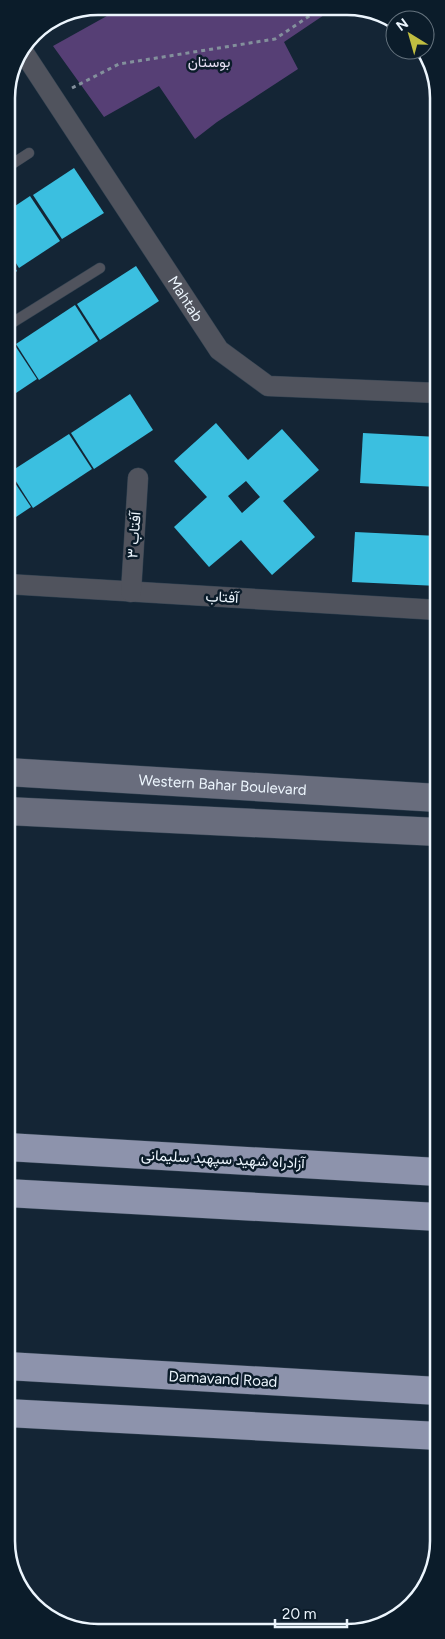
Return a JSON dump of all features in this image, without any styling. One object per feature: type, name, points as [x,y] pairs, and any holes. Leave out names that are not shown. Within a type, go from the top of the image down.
[{"type":"highway","name":"آزادراه شهید سپهبد سلیمانی","points":[[15,1147],[430,1172]]},
{"type":"highway","points":[[371,1168],[430,1162]]},
{"type":"highway","points":[[15,1193],[430,1217]]},
{"type":"highway","name":"Damavand Road","points":[[15,1366],[430,1391]]},
{"type":"highway","points":[[15,1413],[430,1436]]},
{"type":"main road","name":"Western Bahar Boulevard","points":[[15,772],[430,798]]},
{"type":"main road","points":[[15,811],[430,832]]},
{"type":"street","name":"Mahtab","points":[[26,57],[219,350],[268,386],[430,393]]},
{"type":"street","name":"آفتاب ۳","points":[[131,592],[138,478]]},
{"type":"street","name":"آفتاب","points":[[15,585],[430,610]]},
{"type":"lane","points":[[15,162],[29,153]]},
{"type":"lane","points":[[15,320],[100,268]]},
{"type":"path","points":[[53,97],[119,64],[275,39],[311,15]]},
{"type":"green space","name":"بوستان","points":[[109,15],[324,15],[284,42],[298,69],[217,122],[195,139],[159,86],[104,117],[53,46]]},
{"type":"building","points":[[74,168],[104,213],[62,239],[33,195]]},
{"type":"building","points":[[30,196],[60,241],[19,268],[15,262],[15,206]]},
{"type":"building","points":[[136,266],[159,301],[100,340],[77,304]]},
{"type":"building","points":[[75,305],[98,341],[39,380],[16,344]]},
{"type":"building","points":[[15,346],[37,379],[15,394]]},
{"type":"building","points":[[130,394],[153,430],[94,469],[71,433]]},
{"type":"building","points":[[216,423],[248,460],[282,429],[319,470],[283,501],[315,537],[272,575],[241,540],[209,567],[174,527],[207,497],[174,461]],"holes":[[[246,481],[260,497],[242,513],[228,496]]]},
{"type":"building","points":[[363,433],[430,437],[430,487],[360,483]]},
{"type":"building","points":[[69,434],[92,469],[33,508],[15,480],[15,469]]},
{"type":"building","points":[[15,483],[31,507],[15,518]]},
{"type":"building","points":[[355,532],[430,536],[430,586],[352,582]]}]
